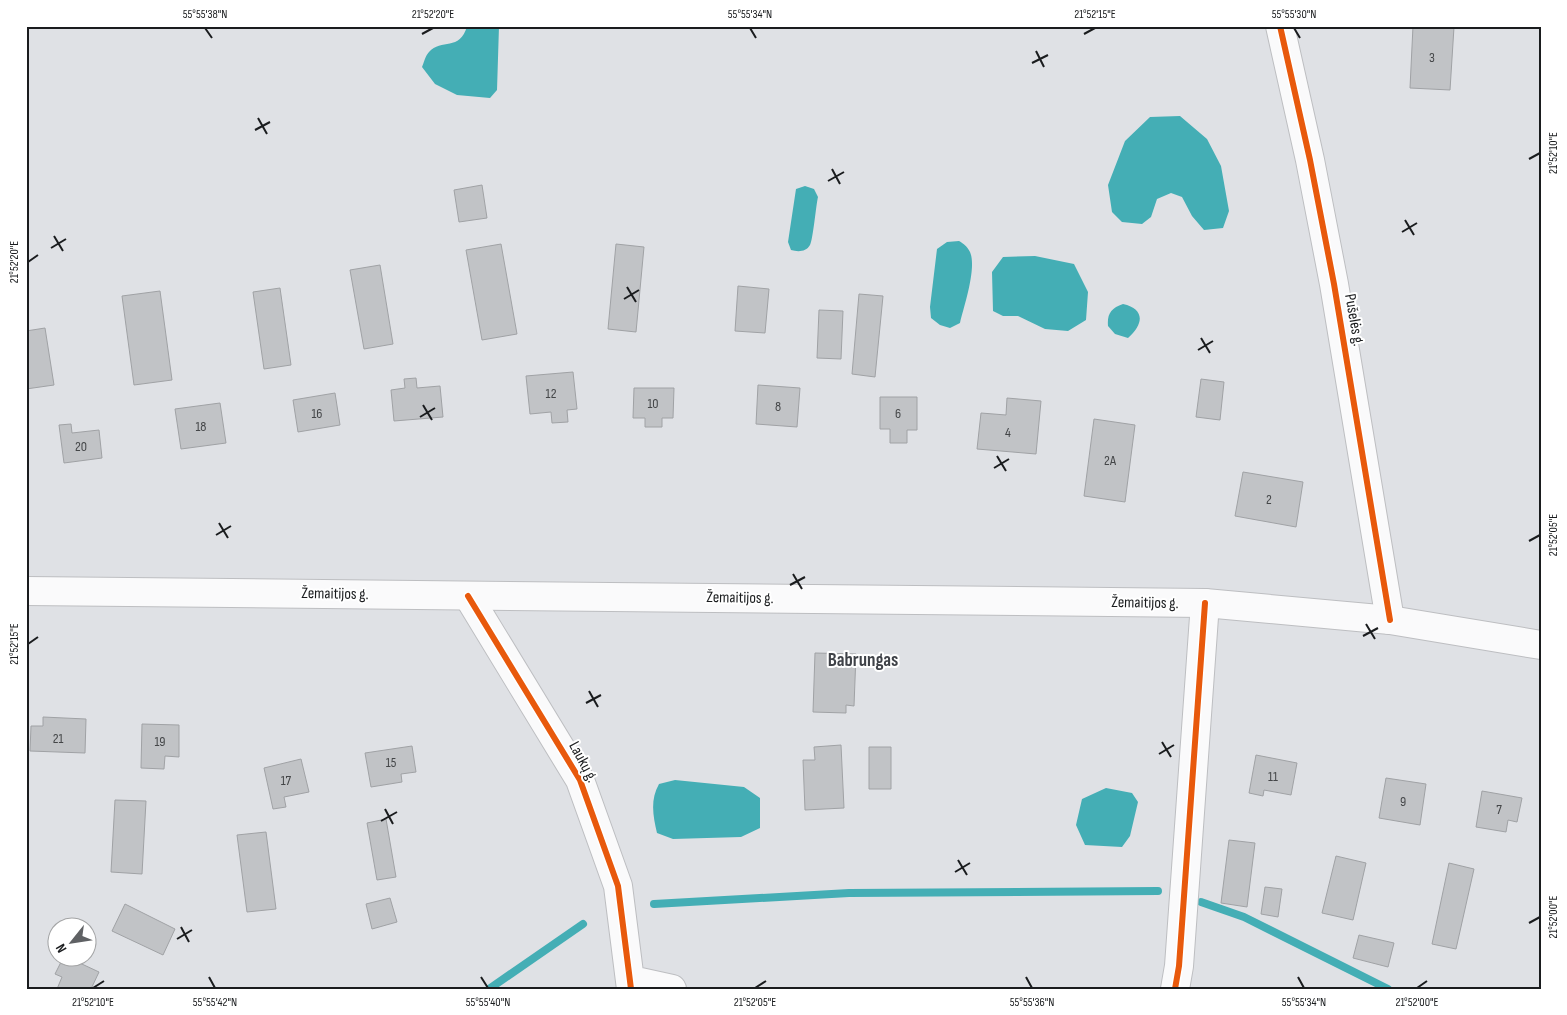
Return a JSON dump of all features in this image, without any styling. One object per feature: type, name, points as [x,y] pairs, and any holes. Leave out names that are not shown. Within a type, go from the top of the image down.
[{"type":"main road","name":"Pušelės g.","points":[[1280,26],[1310,160],[1334,284],[1390,620]]},
{"type":"main road","name":"Žemaitijos g.","points":[[26,591],[1205,603],[1390,620],[1541,645]]},
{"type":"main road","name":"Laukų g.","points":[[468,596],[580,780],[618,886],[631,984]]},
{"type":"main road","points":[[1175,989],[1179,966],[1205,603]]},
{"type":"main road","points":[[631,984],[672,989]]},
{"type":"water","points":[[467,26],[499,26],[497,90],[490,98],[457,95],[435,84],[422,67],[429,52],[434,48],[460,39]]},
{"type":"water","points":[[1180,116],[1207,139],[1221,166],[1229,211],[1223,228],[1204,230],[1192,216],[1182,197],[1171,193],[1157,199],[1151,217],[1142,224],[1122,222],[1112,212],[1108,185],[1125,141],[1150,117]]},
{"type":"water","points":[[805,186],[814,189],[818,197],[812,237],[810,245],[806,249],[794,251],[791,250],[788,242],[796,189]]},
{"type":"water","points":[[959,241],[970,252],[972,259],[971,277],[960,323],[950,328],[940,325],[931,318],[930,307],[937,249],[947,242]]},
{"type":"water","points":[[1035,256],[1074,264],[1088,292],[1086,320],[1068,331],[1045,329],[1018,316],[1003,316],[993,311],[992,272],[1003,257]]},
{"type":"water","points":[[1123,304],[1135,309],[1140,318],[1137,327],[1128,338],[1115,334],[1108,326],[1108,318],[1111,312],[1115,307]]},
{"type":"water","points":[[675,780],[744,787],[760,798],[760,828],[741,837],[673,839],[657,833],[653,808],[656,790],[659,784]]},
{"type":"water","points":[[1106,788],[1132,793],[1138,802],[1130,836],[1122,847],[1085,845],[1076,825],[1082,799]]},
{"type":"building","points":[[1413,26],[1454,27],[1450,90],[1410,88]]},
{"type":"building","points":[[482,185],[487,218],[459,222],[454,190]]},
{"type":"building","points":[[501,244],[517,334],[482,340],[466,250]]},
{"type":"building","points":[[616,244],[644,247],[636,332],[608,329]]},
{"type":"building","points":[[380,265],[393,344],[364,349],[350,270]]},
{"type":"building","points":[[738,286],[769,289],[765,333],[735,331]]},
{"type":"building","points":[[280,288],[291,365],[264,369],[253,292]]},
{"type":"building","points":[[160,291],[172,380],[134,385],[122,296]]},
{"type":"building","points":[[859,294],[883,296],[875,377],[852,374]]},
{"type":"building","points":[[819,310],[843,311],[841,359],[817,358]]},
{"type":"building","points":[[45,328],[54,385],[26,389],[26,331]]},
{"type":"building","points":[[573,372],[577,409],[567,410],[568,422],[552,423],[551,412],[530,414],[526,376]]},
{"type":"building","points":[[416,378],[417,388],[440,386],[443,417],[394,421],[391,390],[405,388],[404,379]]},
{"type":"building","points":[[1201,379],[1224,382],[1220,420],[1196,417]]},
{"type":"building","points":[[758,385],[800,388],[797,427],[756,424]]},
{"type":"building","points":[[634,388],[674,388],[673,418],[662,418],[662,427],[645,427],[645,418],[633,418]]},
{"type":"building","points":[[335,393],[340,425],[298,432],[293,400]]},
{"type":"building","points":[[880,397],[917,397],[917,430],[907,430],[907,443],[890,443],[890,429],[880,429]]},
{"type":"building","points":[[1007,398],[1041,401],[1036,454],[977,449],[981,413],[1006,415]]},
{"type":"building","points":[[220,403],[226,443],[181,449],[175,409]]},
{"type":"building","points":[[1094,419],[1135,425],[1125,502],[1084,496]]},
{"type":"building","points":[[71,424],[72,433],[99,430],[102,458],[64,463],[59,425]]},
{"type":"building","points":[[1243,472],[1303,482],[1296,527],[1235,516]]},
{"type":"building","points":[[815,653],[856,654],[854,706],[846,705],[846,713],[813,712]]},
{"type":"building","points":[[43,717],[86,719],[85,753],[30,751],[31,726],[43,726]]},
{"type":"building","points":[[142,724],[179,725],[179,757],[165,756],[164,769],[141,768]]},
{"type":"building","points":[[841,745],[844,808],[805,810],[803,760],[815,760],[814,747]]},
{"type":"building","points":[[412,746],[416,772],[401,774],[402,782],[371,787],[365,753]]},
{"type":"building","points":[[869,747],[891,747],[891,789],[869,789]]},
{"type":"building","points":[[1256,755],[1297,763],[1291,795],[1264,790],[1263,796],[1249,793]]},
{"type":"building","points":[[301,759],[309,792],[284,797],[286,807],[273,809],[264,768]]},
{"type":"building","points":[[1386,778],[1426,784],[1420,825],[1379,818]]},
{"type":"building","points":[[1482,791],[1522,798],[1517,822],[1508,820],[1506,832],[1476,827]]},
{"type":"building","points":[[115,800],[146,801],[142,874],[111,872]]},
{"type":"building","points":[[386,819],[396,877],[377,880],[367,823]]},
{"type":"building","points":[[266,832],[276,909],[247,912],[237,835]]},
{"type":"building","points":[[1229,840],[1255,843],[1247,907],[1221,903]]},
{"type":"building","points":[[1336,856],[1366,863],[1353,920],[1322,913]]},
{"type":"building","points":[[1449,863],[1474,869],[1456,949],[1432,944]]},
{"type":"building","points":[[1265,887],[1282,889],[1278,917],[1261,914]]},
{"type":"building","points":[[390,898],[397,922],[372,929],[366,904]]},
{"type":"building","points":[[125,904],[175,929],[163,955],[112,931]]},
{"type":"building","points":[[1359,935],[1394,943],[1388,967],[1353,958]]},
{"type":"building","points":[[58,968],[90,968],[99,972],[91,989],[57,989],[62,977],[55,974]]},
{"type":"waterway","points":[[654,904],[849,893],[1158,891]]},
{"type":"waterway","points":[[1201,902],[1244,917],[1388,989]]},
{"type":"waterway","points":[[489,989],[583,924]]},
{"type":"cycle path","points":[[1280,26],[1310,160],[1334,284],[1390,620]]},
{"type":"cycle path","points":[[468,596],[580,780],[618,886],[631,989]]},
{"type":"cycle path","points":[[1175,989],[1179,966],[1205,603]]},
{"type":"district","name":"Babrungas","points":[[863,660]]}]
